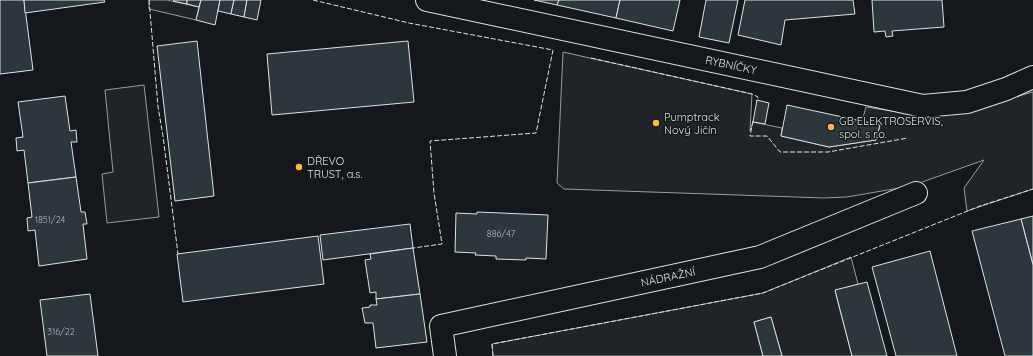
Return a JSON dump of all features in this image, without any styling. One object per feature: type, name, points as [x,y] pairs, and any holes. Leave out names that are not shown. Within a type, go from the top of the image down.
[{"type":"street","name":"RYBNÍČKY","points":[[428,0],[923,106],[968,102],[1006,89],[1033,77]]},
{"type":"street","name":"NÁDRAŽNÍ","points":[[445,356],[441,326],[760,257],[916,193]]},
{"type":"shaded area","points":[[149,0],[167,0],[199,7],[196,20],[149,9]]},
{"type":"shaded area","name":"Pumptrack Nový Jičín","points":[[563,52],[752,94],[750,131],[753,122],[782,128],[781,136],[829,147],[876,140],[880,125],[862,121],[866,107],[917,115],[953,114],[1033,92],[1033,189],[967,211],[964,188],[984,160],[911,186],[847,197],[824,198],[564,189],[557,183]]},
{"type":"shaded area","points":[[144,85],[159,217],[107,223],[102,174],[113,172],[105,90]]},
{"type":"shaded area","points":[[851,257],[858,284],[835,291],[852,356],[782,356],[771,317],[754,322],[763,356],[493,356],[492,344],[763,293]]},
{"type":"building","points":[[0,0],[24,0],[33,70],[0,74]]},
{"type":"building","points":[[24,0],[104,0],[105,2],[25,13]]},
{"type":"building","points":[[187,0],[187,4],[173,1]]},
{"type":"building","points":[[187,0],[201,0],[199,7],[187,4]]},
{"type":"building","points":[[201,0],[220,0],[215,25],[196,20]]},
{"type":"building","points":[[220,0],[234,0],[231,14],[218,11]]},
{"type":"building","points":[[234,0],[247,0],[244,17],[231,14]]},
{"type":"building","points":[[247,0],[261,0],[257,20],[244,17]]},
{"type":"building","points":[[534,0],[559,0],[557,5]]},
{"type":"building","points":[[559,0],[620,0],[616,18],[557,5]]},
{"type":"building","points":[[620,0],[680,0],[673,31],[616,18]]},
{"type":"building","points":[[706,0],[738,0],[729,43],[699,37]]},
{"type":"building","points":[[745,0],[853,0],[855,14],[785,20],[781,45],[738,35]]},
{"type":"building","points":[[872,0],[942,0],[944,27],[892,31],[893,36],[886,37],[885,31],[874,32]]},
{"type":"building","points":[[197,41],[214,196],[175,201],[157,46]]},
{"type":"building","points":[[408,41],[414,102],[272,115],[267,54]]},
{"type":"building","points":[[65,96],[70,131],[76,130],[77,142],[71,142],[76,177],[28,183],[24,150],[17,151],[16,138],[23,137],[18,102]]},
{"type":"building","points":[[757,100],[769,103],[765,124],[753,122]]},
{"type":"building","name":"GB ELEKTROSERVIS, spol. s r.o.","points":[[787,105],[880,125],[876,140],[829,147],[781,136]]},
{"type":"building","points":[[76,177],[81,212],[85,212],[87,224],[83,224],[87,259],[39,266],[35,230],[28,231],[27,218],[32,217],[28,183]]},
{"type":"building","points":[[477,212],[548,215],[546,259],[496,259],[496,256],[455,252],[456,213],[477,214]]},
{"type":"building","points":[[1033,216],[1033,265],[1021,219]]},
{"type":"building","points":[[1021,219],[1033,265],[1033,356],[1005,356],[972,231]]},
{"type":"building","points":[[410,224],[413,248],[323,260],[320,235]]},
{"type":"building","points":[[318,236],[324,284],[183,302],[177,254]]},
{"type":"building","points":[[413,248],[420,294],[376,299],[376,292],[370,293],[365,260],[371,259],[370,254]]},
{"type":"building","points":[[930,251],[957,356],[896,356],[872,267]]},
{"type":"building","points":[[867,282],[887,356],[852,356],[835,290]]},
{"type":"building","points":[[90,294],[98,356],[47,356],[40,300]]},
{"type":"building","points":[[420,294],[427,342],[376,348],[373,323],[365,323],[362,308],[370,307],[370,305],[377,305],[376,299]]},
{"type":"building","points":[[771,317],[782,356],[763,356],[754,322]]},
{"type":"fence","points":[[149,0],[158,107],[178,254]]},
{"type":"fence","points":[[313,0],[409,23],[553,50],[536,133],[430,141],[434,193],[442,244],[413,248]]},
{"type":"fence","points":[[591,58],[752,94],[758,97],[756,101]]},
{"type":"fence","points":[[753,121],[750,136],[767,136],[780,152],[828,152],[908,138]]},
{"type":"fence","points":[[493,356],[492,344],[763,293],[980,206],[1033,189]]},
{"type":"place","name":"Pumptrack Nový Jičín","points":[[656,123]]},
{"type":"place","name":"GB ELEKTROSERVIS, spol. s r.o.","points":[[831,127]]},
{"type":"place","name":"DŘEVO TRUST, a.s.","points":[[299,167]]}]
